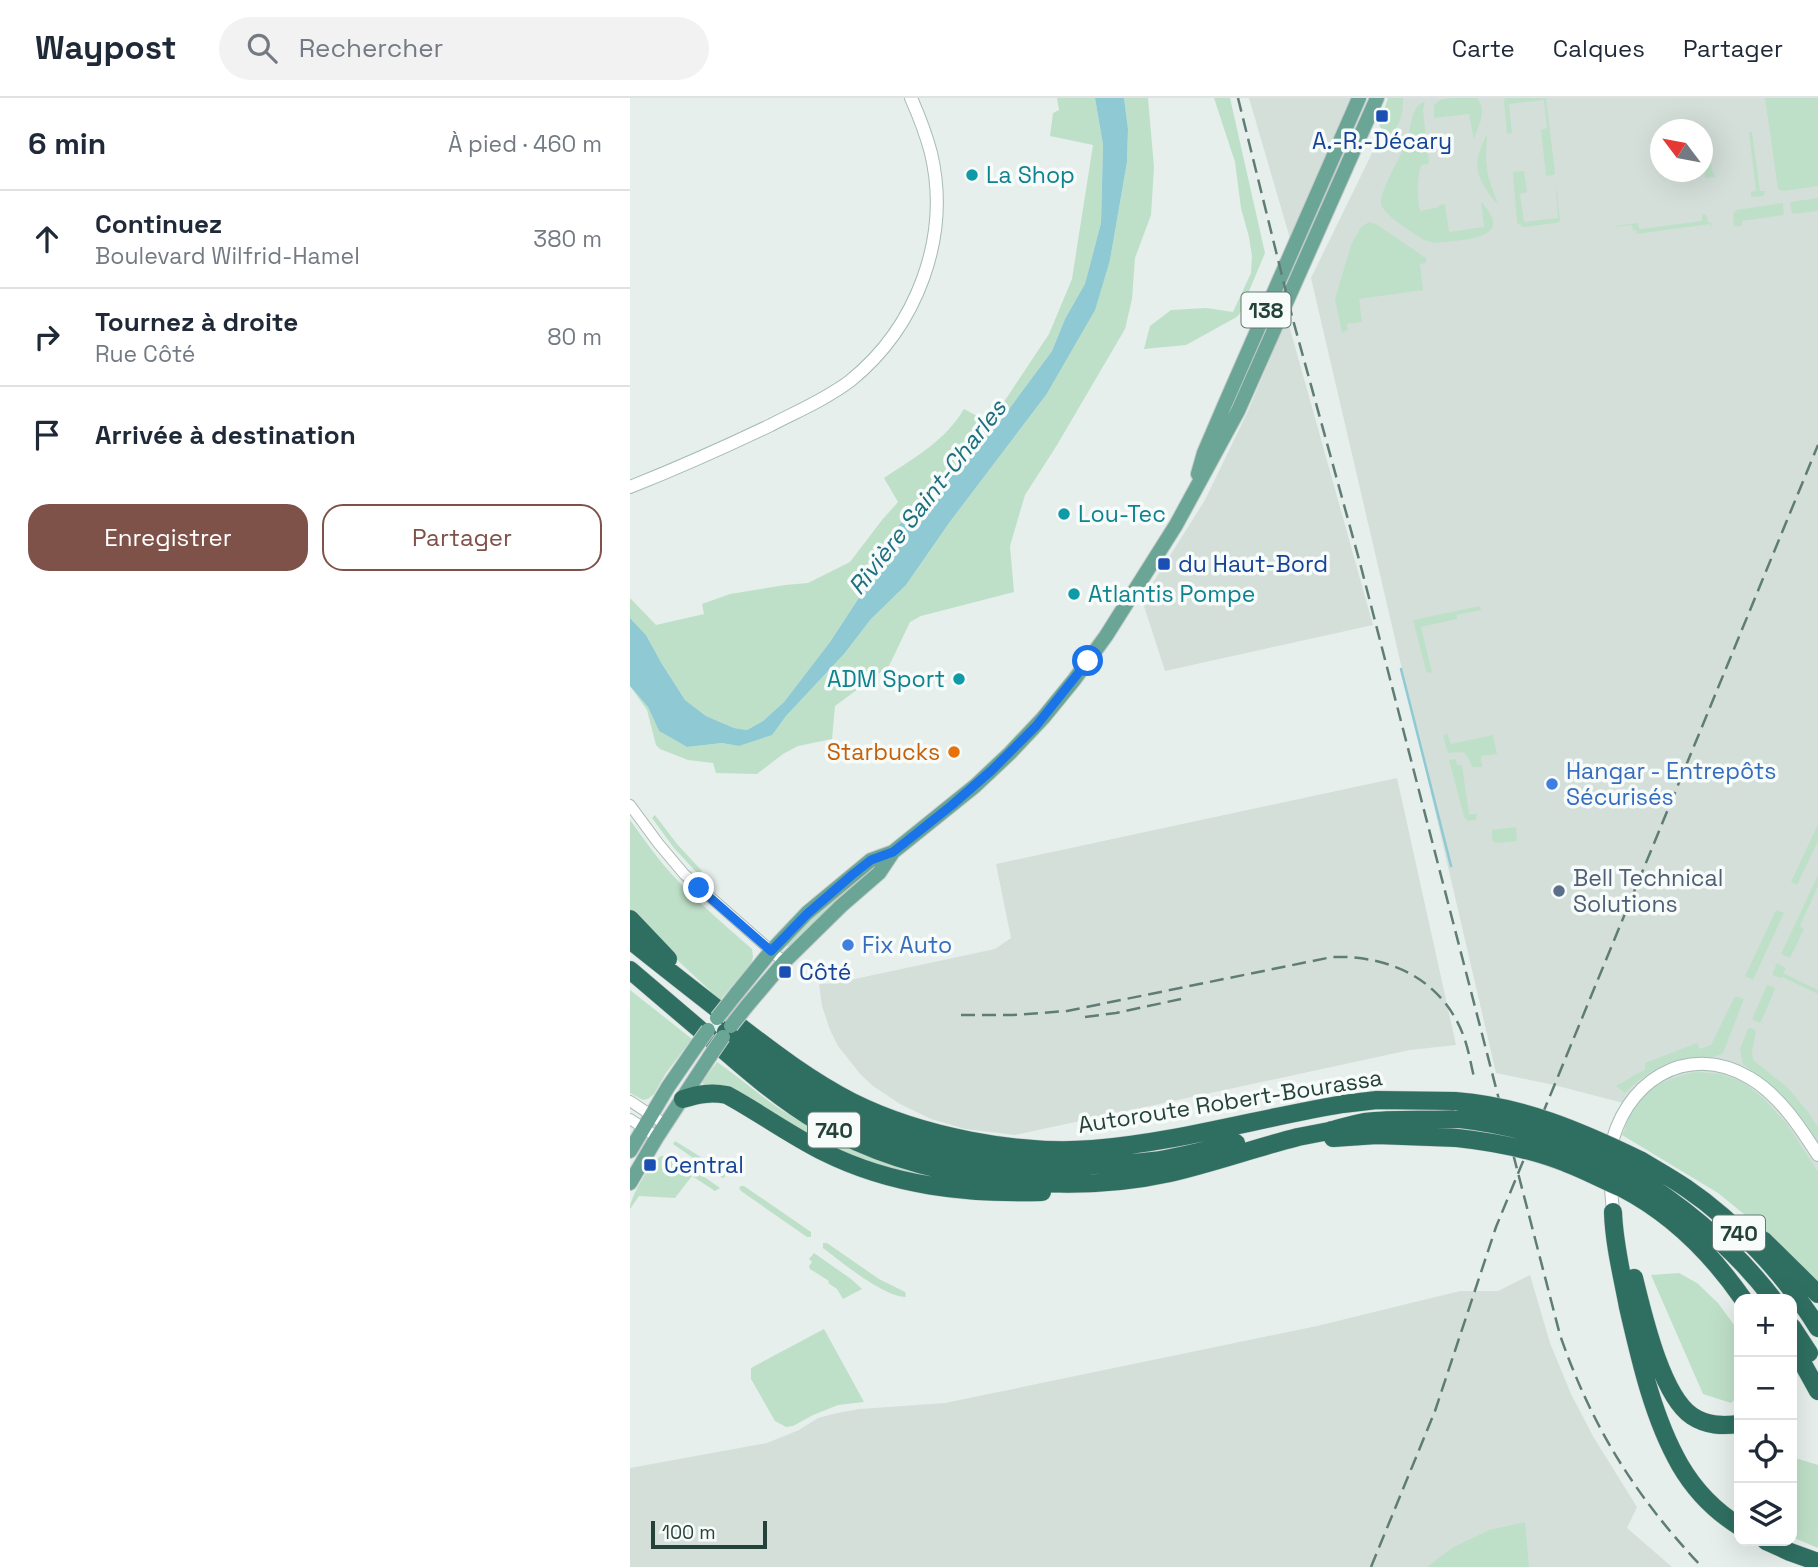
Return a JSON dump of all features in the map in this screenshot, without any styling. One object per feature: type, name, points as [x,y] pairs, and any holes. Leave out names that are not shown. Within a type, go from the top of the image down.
[{"type":"highway","points":[[630,919],[703,998]]},
{"type":"highway","name":"Autoroute Robert-Bourassa","points":[[630,940],[802,1072],[852,1101],[912,1125],[993,1144],[1036,1150],[1117,1147],[1290,1113],[1377,1100],[1455,1101],[1504,1108],[1551,1120],[1596,1138],[1710,1231],[1768,1294]]},
{"type":"highway","name":"Autoroute Robert-Bourassa","points":[[630,970],[737,1061],[820,1123],[901,1158],[966,1174],[1011,1180],[1086,1184],[1128,1181],[1171,1173],[1353,1124],[1401,1119],[1461,1119],[1511,1127],[1556,1140],[1687,1189],[1764,1257],[1790,1286],[1818,1328]]},
{"type":"highway","points":[[630,985],[656,1003],[677,1009]]},
{"type":"highway","points":[[730,1036],[777,1073],[826,1105],[879,1132],[925,1148],[1024,1166],[1072,1167],[1152,1161],[1307,1127],[1353,1124]]},
{"type":"highway","points":[[683,1099],[714,1092],[727,1095],[822,1152],[875,1174],[905,1181],[960,1190],[1012,1193],[1061,1192],[1086,1184]]},
{"type":"highway","points":[[1103,1165],[1216,1138],[1290,1113]]},
{"type":"highway","points":[[1298,1137],[1377,1135],[1457,1138],[1494,1143],[1546,1156],[1586,1171],[1634,1169],[1689,1181],[1739,1218],[1818,1294]]},
{"type":"highway","points":[[1634,1169],[1651,1205],[1680,1226],[1717,1264],[1739,1294]]},
{"type":"highway","points":[[1613,1212],[1622,1232],[1657,1359],[1672,1391],[1692,1416],[1721,1426],[1734,1425]]},
{"type":"highway","points":[[1613,1212],[1614,1235],[1637,1347],[1671,1447],[1702,1495],[1734,1522]]},
{"type":"highway","points":[[1797,1335],[1818,1368]]},
{"type":"highway","points":[[1797,1353],[1818,1391]]},
{"type":"highway","points":[[1777,1546],[1818,1562]]},
{"type":"main road","points":[[630,487],[747,436],[834,392],[881,351],[909,311],[921,285],[932,246],[936,218],[931,152],[911,98]]},
{"type":"main road","name":"138","points":[[1191,496],[1204,453],[1359,98]]},
{"type":"main road","name":"138","points":[[630,1183],[710,1056],[730,1036],[746,1007],[784,962],[879,873],[893,852],[975,786],[1010,753],[1043,718],[1106,636],[1156,558],[1238,411],[1377,98]]},
{"type":"main road","name":"138","points":[[630,1151],[683,1064],[771,951],[807,914],[852,875],[871,860],[893,852]]},
{"type":"main road","points":[[1613,1212],[1610,1151],[1613,1136],[1622,1114],[1639,1090],[1665,1072],[1683,1067],[1716,1064],[1728,1066],[1751,1078],[1780,1103],[1818,1155]]},
{"type":"street","points":[[630,805],[684,874],[784,962]]},
{"type":"street","points":[[630,1101],[651,1114],[662,1131]]},
{"type":"street","points":[[630,1119],[643,1128],[662,1131]]},
{"type":"shaded area","points":[[1249,98],[1359,98],[1292,251],[1289,235]]},
{"type":"shaded area","points":[[1399,98],[1818,98],[1818,1270],[1627,1104],[1496,1073],[1311,278]]},
{"type":"shaded area","points":[[1287,318],[1373,625],[1165,671],[1142,600],[1205,500],[1248,411]]},
{"type":"shaded area","points":[[1397,778],[1456,1045],[1410,1050],[1015,1135],[965,1129],[931,1119],[900,1104],[861,1075],[838,1046],[830,1030],[822,1006],[819,984],[836,983],[995,949],[1011,938],[996,864]]},
{"type":"shaded area","points":[[1530,1275],[1550,1343],[1571,1394],[1594,1438],[1637,1507],[1627,1528],[1672,1567],[630,1567],[630,1468],[767,1443],[799,1430],[818,1418],[837,1413],[945,1403],[1317,1326],[1460,1291],[1498,1291]]},
{"type":"green space","points":[[1057,98],[1095,98],[1103,145],[1101,223],[1085,285],[1065,319],[1052,351],[992,432],[979,440],[961,463],[893,531],[866,587],[830,642],[784,702],[763,721],[747,730],[734,728],[706,716],[685,700],[646,635],[630,618],[630,598],[656,625],[704,614],[702,604],[730,594],[808,583],[850,562],[898,502],[884,478],[938,440],[964,409],[990,423],[1049,334],[1072,279],[1093,145],[1050,136],[1053,113],[1059,110]]},
{"type":"green space","points":[[1124,98],[1148,98],[1154,167],[1151,215],[1135,258],[1132,299],[1125,329],[1025,495],[1010,546],[1014,592],[921,616],[910,622],[889,666],[835,706],[832,739],[798,746],[757,774],[716,773],[713,763],[688,760],[660,749],[656,745],[647,710],[630,686],[648,707],[659,731],[687,747],[722,743],[739,746],[771,735],[844,654],[871,619],[906,585],[949,523],[1046,395],[1110,260],[1127,162],[1128,129]]},
{"type":"green space","points":[[1214,98],[1230,98],[1265,253],[1239,315],[1186,345],[1144,349],[1150,326],[1171,310],[1206,308],[1233,312],[1251,273],[1252,256],[1241,208],[1235,162]]},
{"type":"green space","points":[[1388,98],[1403,98],[1399,122],[1389,134],[1382,131],[1379,124]]},
{"type":"green space","points":[[1477,98],[1480,103],[1481,119],[1474,140],[1469,114],[1434,118],[1434,105],[1440,100]]},
{"type":"green space","points":[[1505,98],[1546,98],[1554,175],[1546,176],[1541,130],[1547,128],[1544,100],[1509,104],[1512,133],[1507,134]]},
{"type":"green space","points":[[1765,98],[1818,98],[1818,186],[1783,191],[1778,189]]},
{"type":"green space","points":[[1424,102],[1429,164],[1421,165],[1418,188],[1420,211],[1445,204],[1449,232],[1484,227],[1481,201],[1493,221],[1488,233],[1435,243],[1409,230],[1383,209],[1381,198],[1407,140],[1416,108]]},
{"type":"green space","points":[[1749,132],[1752,132],[1760,191],[1766,191],[1763,196],[1751,197],[1751,192],[1756,191]]},
{"type":"green space","points":[[1487,134],[1488,176],[1496,203],[1483,185],[1477,163]]},
{"type":"green space","points":[[1524,171],[1527,192],[1520,194],[1524,222],[1558,218],[1556,190],[1560,221],[1523,227],[1517,223],[1513,172]]},
{"type":"green space","points":[[1818,198],[1818,211],[1792,214],[1790,202]]},
{"type":"green space","points":[[1783,203],[1784,215],[1742,221],[1742,226],[1734,226],[1733,214],[1736,210]]},
{"type":"green space","points":[[1704,214],[1711,223],[1712,229],[1710,224],[1637,234],[1632,225],[1615,226],[1637,223],[1640,229],[1702,221]]},
{"type":"green space","points":[[1369,222],[1426,258],[1426,263],[1420,264],[1423,290],[1359,299],[1362,322],[1347,324],[1348,330],[1342,333],[1335,299],[1351,245],[1361,227]]},
{"type":"green space","points":[[1480,606],[1481,610],[1457,615],[1457,619],[1421,627],[1432,672],[1426,671],[1413,620]]},
{"type":"green space","points":[[1447,733],[1451,744],[1493,735],[1497,754],[1481,756],[1482,767],[1472,767],[1464,753],[1448,753],[1443,736]]},
{"type":"green space","points":[[1456,759],[1457,765],[1462,765],[1469,814],[1477,814],[1476,820],[1468,821],[1464,817],[1449,760]]},
{"type":"green space","points":[[655,815],[702,871],[699,875],[674,848],[652,818]]},
{"type":"green space","points":[[630,820],[678,881],[752,949],[751,964],[720,1000],[630,912]]},
{"type":"green space","points":[[1818,824],[1818,841],[1797,885],[1791,882]]},
{"type":"green space","points":[[1516,827],[1517,841],[1496,843],[1492,840],[1492,830]]},
{"type":"green space","points":[[868,872],[790,946],[786,945],[811,917]]},
{"type":"green space","points":[[1818,875],[1818,886],[1800,926],[1804,929],[1790,958],[1781,954]]},
{"type":"green space","points":[[1776,910],[1784,913],[1753,980],[1745,976]]},
{"type":"green space","points":[[1777,963],[1786,968],[1783,973],[1818,990],[1818,994],[1773,975]]},
{"type":"green space","points":[[1767,985],[1775,989],[1759,1023],[1752,1019]]},
{"type":"green space","points":[[630,990],[692,1039],[654,1094],[643,1100],[630,1093]]},
{"type":"green space","points":[[1735,996],[1744,999],[1723,1053],[1680,1060],[1663,1066],[1639,1080],[1625,1093],[1616,1086],[1645,1070],[1645,1063],[1697,1043],[1700,1049],[1711,1045]]},
{"type":"green space","points":[[1748,1029],[1756,1031],[1753,1060],[1787,1087],[1809,1113],[1818,1127],[1818,1143],[1776,1090],[1743,1064],[1740,1049]]},
{"type":"green space","points":[[717,1062],[777,1107],[843,1144],[913,1170],[962,1182],[871,1168],[706,1088],[702,1082]]},
{"type":"green space","points":[[1696,1072],[1721,1074],[1743,1082],[1763,1098],[1787,1124],[1818,1172],[1818,1286],[1766,1232],[1718,1193],[1622,1135],[1630,1113],[1650,1090],[1677,1077]]},
{"type":"green space","points":[[675,1141],[725,1172],[725,1177],[722,1178],[673,1144]]},
{"type":"green space","points":[[661,1156],[676,1157],[720,1188],[715,1191],[692,1176],[675,1198],[639,1196],[630,1209],[641,1181]]},
{"type":"green space","points":[[741,1186],[811,1232],[811,1237],[807,1237],[741,1191]]},
{"type":"green space","points":[[823,1243],[827,1243],[879,1279],[905,1292],[906,1297],[886,1291],[863,1278],[823,1248]]},
{"type":"green space","points":[[814,1253],[862,1289],[843,1299],[829,1281],[810,1269],[812,1262],[809,1259]]},
{"type":"green space","points":[[1679,1273],[1697,1283],[1718,1303],[1734,1325],[1734,1400],[1731,1403],[1703,1394],[1651,1275]]},
{"type":"green space","points":[[824,1329],[864,1402],[838,1405],[786,1427],[775,1421],[751,1379],[751,1368]]},
{"type":"green space","points":[[1797,1459],[1818,1465],[1818,1548],[1797,1539]]},
{"type":"green space","points":[[1525,1522],[1529,1567],[1427,1567],[1452,1548],[1489,1530]]},
{"type":"water","name":"Rivière Saint-Charles","points":[[1095,98],[1124,98],[1128,129],[1127,162],[1110,260],[1095,310],[1046,395],[949,523],[906,585],[871,619],[844,654],[786,716],[772,735],[739,746],[722,743],[687,747],[659,731],[648,707],[630,686],[630,618],[646,635],[685,700],[706,716],[734,728],[747,730],[763,721],[784,702],[830,642],[866,587],[893,531],[961,463],[984,430],[992,432],[1052,351],[1065,319],[1085,284],[1101,223],[1103,145]]},
{"type":"waterway","points":[[1401,669],[1451,866]]},
{"type":"railway","points":[[1238,98],[1293,320],[1360,563],[1560,1335],[1586,1400],[1618,1459],[1656,1514],[1702,1567]]},
{"type":"railway","points":[[1371,1567],[1435,1411],[1496,1227],[1818,445]]},
{"type":"railway","points":[[961,1015],[1067,1011],[1332,957],[1354,958],[1395,967],[1430,987],[1456,1019],[1465,1040],[1474,1077]]},
{"type":"railway","points":[[1085,1017],[1181,999]]},
{"type":"place","name":"A.-R.-Décary","points":[[1382,116]]},
{"type":"place","name":"La Shop","points":[[972,175]]},
{"type":"place","name":"Lou-Tec","points":[[1064,514]]},
{"type":"place","name":"du Haut-Bord","points":[[1164,564]]},
{"type":"place","name":"Atlantis Pompe","points":[[1074,594]]},
{"type":"place","name":"ADM Sport","points":[[959,679]]},
{"type":"place","name":"Starbucks","points":[[954,752]]},
{"type":"place","name":"Hangar - Entrepôts Sécurisés","points":[[1552,784]]},
{"type":"place","name":"Bell Technical Solutions","points":[[1559,891]]},
{"type":"place","name":"Fix Auto","points":[[848,945]]},
{"type":"place","name":"Côté","points":[[785,972]]},
{"type":"place","name":"Central","points":[[650,1165]]},
{"type":"route","points":[[699,888],[771,951],[807,914],[852,875],[871,860],[893,852],[975,786],[1036,726],[1088,661]]}]
